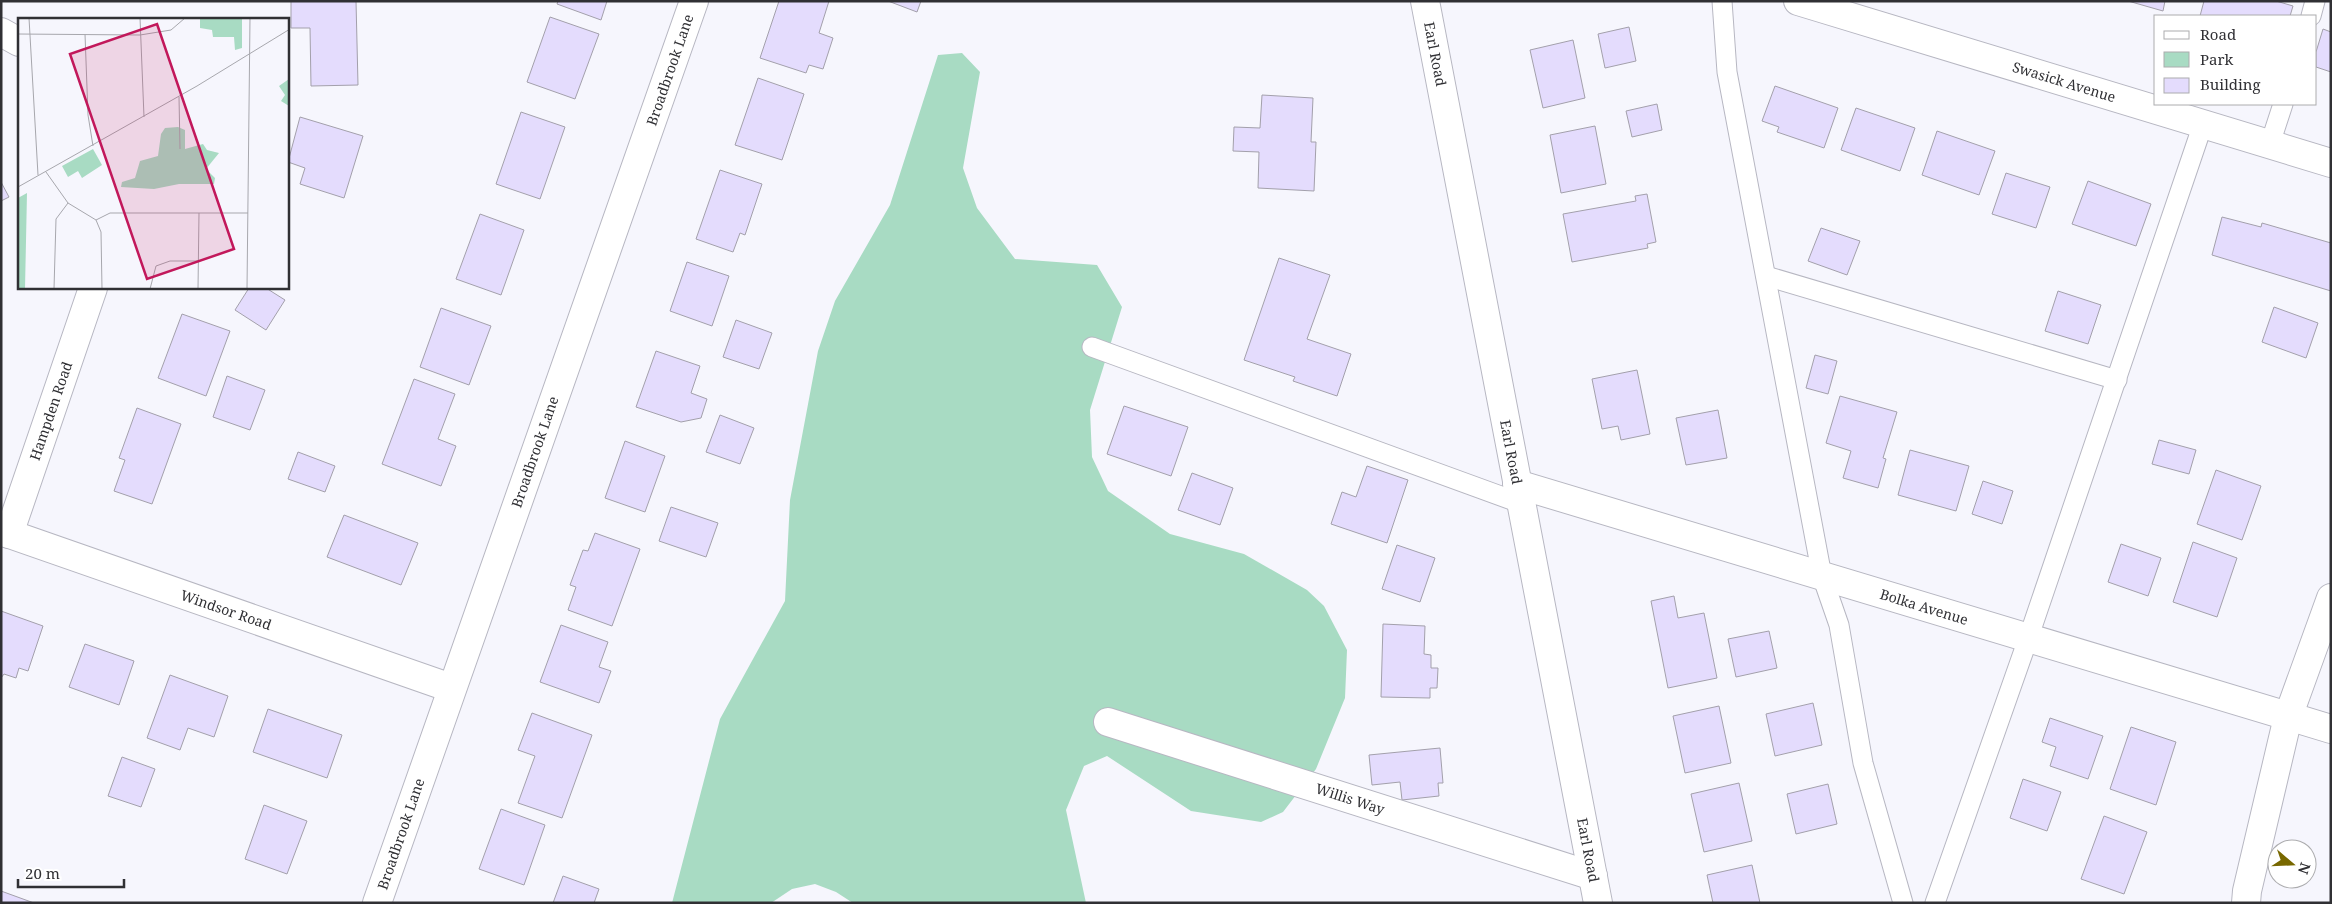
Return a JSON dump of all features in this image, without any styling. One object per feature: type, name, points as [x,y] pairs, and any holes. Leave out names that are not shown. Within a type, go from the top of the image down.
[{"type":"street","name":"Broadbrook Lane","points":[[377,903],[694,1]]},
{"type":"street","name":"Earl Road","points":[[1425,1],[1598,903]]},
{"type":"street","name":"Swasick Avenue","points":[[1798,1],[2331,163]]},
{"type":"street","points":[[1,32],[18,41]]},
{"type":"street","name":"Hampden Road","points":[[5,532],[93,289]]},
{"type":"street","name":"Bolka Avenue","points":[[1519,494],[1822,576],[2331,729]]},
{"type":"street","name":"Windsor Road","points":[[5,532],[451,688]]},
{"type":"street","points":[[2246,903],[2247,891],[2288,717],[2331,598]]},
{"type":"street","name":"Willis Way","points":[[1108,722],[1593,876]]},
{"type":"lane","points":[[1722,1],[1728,72],[1822,576],[1839,625],[1863,763],[1903,903]]},
{"type":"lane","points":[[2311,15],[2316,1]]},
{"type":"lane","points":[[2270,144],[2283,105]]},
{"type":"lane","points":[[1935,903],[2028,639],[2203,124]]},
{"type":"lane","points":[[1766,276],[2117,380]]},
{"type":"lane","points":[[1092,347],[1519,494]]},
{"type":"green space","points":[[962,53],[980,72],[963,168],[977,208],[1015,259],[1097,265],[1122,307],[1090,410],[1092,457],[1108,491],[1170,534],[1244,554],[1307,590],[1324,606],[1347,650],[1345,698],[1316,769],[1283,812],[1261,822],[1191,811],[1107,756],[1084,766],[1066,810],[1086,903],[853,903],[836,892],[815,884],[792,889],[771,903],[672,903],[720,719],[785,601],[790,500],[818,351],[835,301],[890,205],[938,55]]},
{"type":"building","points":[[291,1],[356,1],[358,85],[311,86],[310,28],[291,28]]},
{"type":"building","points":[[558,1],[607,1],[601,20],[557,4]]},
{"type":"building","points":[[779,1],[829,1],[819,33],[833,38],[823,69],[809,65],[806,73],[760,58]]},
{"type":"building","points":[[888,1],[921,1],[917,12]]},
{"type":"building","points":[[2128,1],[2165,1],[2163,11]]},
{"type":"building","points":[[2204,1],[2276,1],[2293,6],[2290,15],[2200,15]]},
{"type":"building","points":[[550,17],[599,34],[575,99],[527,82]]},
{"type":"building","points":[[1629,27],[1636,61],[1605,68],[1598,34]]},
{"type":"building","points":[[2323,29],[2331,32],[2331,72],[2317,67],[2317,49]]},
{"type":"building","points":[[1573,40],[1585,98],[1543,108],[1530,50]]},
{"type":"building","points":[[758,78],[804,94],[782,160],[735,145]]},
{"type":"building","points":[[1775,86],[1838,108],[1824,148],[1777,132],[1779,127],[1762,121]]},
{"type":"building","points":[[1262,95],[1313,98],[1311,142],[1316,142],[1314,191],[1258,188],[1259,152],[1233,151],[1234,127],[1260,128]]},
{"type":"building","points":[[1657,104],[1662,130],[1632,137],[1626,111]]},
{"type":"building","points":[[1856,108],[1915,128],[1900,171],[1841,150]]},
{"type":"building","points":[[521,112],[565,127],[540,199],[496,184]]},
{"type":"building","points":[[300,117],[363,136],[344,198],[300,184],[305,168],[289,162]]},
{"type":"building","points":[[1595,126],[1606,184],[1561,193],[1550,135]]},
{"type":"building","points":[[1937,131],[1995,151],[1979,195],[1922,175]]},
{"type":"building","points":[[720,170],[762,184],[745,235],[740,233],[733,252],[696,239]]},
{"type":"building","points":[[2006,173],[2050,187],[2036,228],[1992,214]]},
{"type":"building","points":[[2088,181],[2151,204],[2136,246],[2072,224]]},
{"type":"building","points":[[1,182],[9,197],[1,201]]},
{"type":"building","points":[[1647,194],[1656,242],[1647,244],[1648,248],[1572,262],[1563,214],[1636,201],[1635,196]]},
{"type":"building","points":[[480,214],[524,230],[501,295],[456,279]]},
{"type":"building","points":[[2222,217],[2261,227],[2262,223],[2331,243],[2331,291],[2212,255]]},
{"type":"building","points":[[1821,228],[1860,241],[1847,275],[1808,261]]},
{"type":"building","points":[[1279,258],[1330,275],[1307,339],[1351,354],[1337,396],[1293,381],[1295,377],[1244,360]]},
{"type":"building","points":[[687,262],[729,276],[712,326],[670,311]]},
{"type":"building","points":[[248,289],[268,289],[285,300],[266,330],[235,310]]},
{"type":"building","points":[[2058,291],[2101,305],[2088,344],[2045,331]]},
{"type":"building","points":[[2274,307],[2318,323],[2306,358],[2262,342]]},
{"type":"building","points":[[441,308],[491,326],[469,385],[420,367]]},
{"type":"building","points":[[182,314],[230,331],[206,396],[158,378]]},
{"type":"building","points":[[736,320],[772,333],[759,369],[723,357]]},
{"type":"building","points":[[656,351],[700,366],[691,393],[707,399],[701,418],[681,422],[636,407]]},
{"type":"building","points":[[1815,355],[1837,361],[1828,394],[1806,388]]},
{"type":"building","points":[[1637,370],[1650,434],[1621,440],[1618,426],[1602,429],[1592,379]]},
{"type":"building","points":[[227,376],[265,390],[250,430],[213,417]]},
{"type":"building","points":[[414,379],[455,394],[438,439],[456,446],[441,486],[382,464]]},
{"type":"building","points":[[1840,396],[1897,412],[1883,458],[1886,459],[1878,488],[1843,478],[1851,451],[1826,443]]},
{"type":"building","points":[[1124,406],[1188,427],[1171,476],[1107,454]]},
{"type":"building","points":[[137,408],[181,424],[152,504],[114,491],[125,460],[119,458]]},
{"type":"building","points":[[1718,410],[1727,458],[1686,465],[1676,418]]},
{"type":"building","points":[[720,415],[754,428],[740,464],[706,452]]},
{"type":"building","points":[[2159,440],[2196,450],[2189,474],[2152,464]]},
{"type":"building","points":[[625,441],[665,456],[645,512],[605,498]]},
{"type":"building","points":[[1910,450],[1969,466],[1956,511],[1898,495]]},
{"type":"building","points":[[298,452],[335,466],[325,492],[288,479]]},
{"type":"building","points":[[1367,466],[1408,480],[1387,543],[1331,524],[1342,492],[1356,497]]},
{"type":"building","points":[[2216,470],[2261,486],[2242,540],[2197,524]]},
{"type":"building","points":[[1192,473],[1233,488],[1220,525],[1178,510]]},
{"type":"building","points":[[1983,481],[2013,491],[2002,524],[1972,514]]},
{"type":"building","points":[[671,507],[718,523],[706,557],[659,541]]},
{"type":"building","points":[[344,515],[418,543],[401,585],[327,557]]},
{"type":"building","points":[[595,533],[640,549],[612,626],[568,610],[576,587],[570,585],[583,550],[588,551]]},
{"type":"building","points":[[2193,542],[2237,558],[2217,617],[2173,602]]},
{"type":"building","points":[[2121,544],[2161,558],[2148,596],[2108,582]]},
{"type":"building","points":[[1397,545],[1435,558],[1420,602],[1382,589]]},
{"type":"building","points":[[1674,596],[1678,618],[1704,613],[1717,678],[1668,688],[1651,601]]},
{"type":"building","points":[[1,611],[43,626],[28,671],[19,668],[16,678],[4,674],[1,678]]},
{"type":"building","points":[[1383,624],[1425,626],[1424,654],[1431,655],[1431,668],[1438,668],[1437,688],[1430,688],[1430,698],[1381,697]]},
{"type":"building","points":[[561,625],[608,642],[599,667],[611,671],[599,703],[540,682]]},
{"type":"building","points":[[1769,631],[1777,668],[1736,677],[1728,639]]},
{"type":"building","points":[[85,644],[134,661],[119,705],[69,687]]},
{"type":"building","points":[[170,675],[228,696],[214,737],[188,728],[180,750],[147,738]]},
{"type":"building","points":[[1813,703],[1822,745],[1775,756],[1766,714]]},
{"type":"building","points":[[1719,706],[1731,763],[1685,773],[1673,716]]},
{"type":"building","points":[[268,709],[342,735],[327,778],[253,752]]},
{"type":"building","points":[[532,713],[592,735],[562,818],[518,803],[535,756],[518,750]]},
{"type":"building","points":[[2050,718],[2103,736],[2088,779],[2050,766],[2056,747],[2042,742]]},
{"type":"building","points":[[2131,727],[2176,742],[2156,805],[2110,789]]},
{"type":"building","points":[[1440,748],[1443,783],[1438,783],[1439,796],[1402,800],[1400,782],[1372,785],[1369,755]]},
{"type":"building","points":[[122,757],[155,769],[141,807],[108,796]]},
{"type":"building","points":[[2023,779],[2061,792],[2047,831],[2010,818]]},
{"type":"building","points":[[1739,783],[1752,841],[1704,852],[1691,794]]},
{"type":"building","points":[[1828,784],[1837,824],[1796,834],[1787,794]]},
{"type":"building","points":[[264,805],[307,821],[287,874],[245,859]]},
{"type":"building","points":[[501,809],[545,825],[524,885],[479,869]]},
{"type":"building","points":[[2104,816],[2147,832],[2124,894],[2081,879]]},
{"type":"building","points":[[1752,865],[1760,903],[1713,903],[1707,875]]},
{"type":"building","points":[[563,876],[599,889],[594,903],[553,903]]},
{"type":"building","points":[[1,891],[34,903],[1,903]]}]
